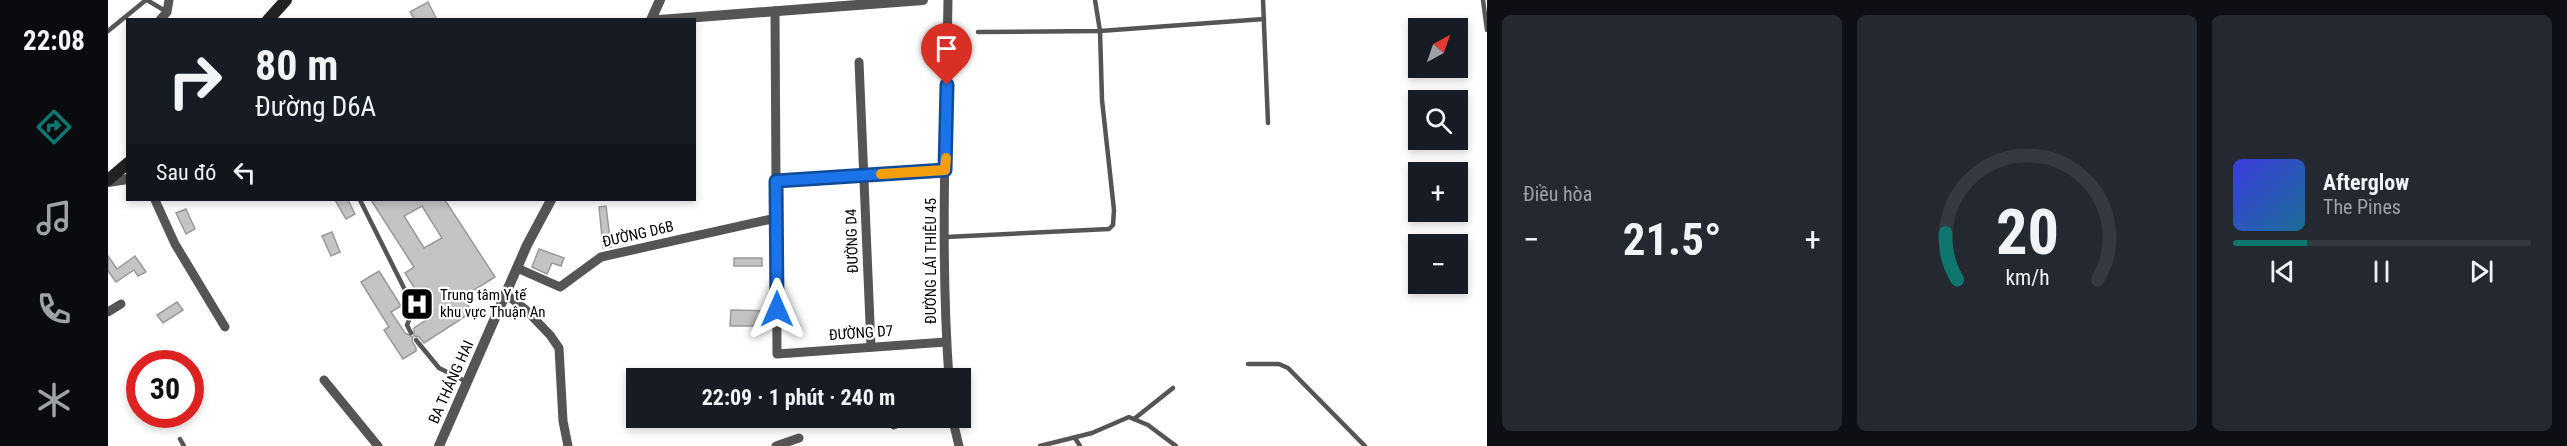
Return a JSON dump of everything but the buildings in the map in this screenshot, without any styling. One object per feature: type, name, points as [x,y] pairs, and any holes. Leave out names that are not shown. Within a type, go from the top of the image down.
[{"type":"main road","points":[[270,18],[286,0]]},
{"type":"main road","points":[[108,181],[126,166]]},
{"type":"street","points":[[163,16],[170,0]]},
{"type":"street","points":[[652,18],[660,0]]},
{"type":"street","points":[[676,18],[781,6],[923,0]]},
{"type":"street","name":"ĐƯỜNG LÁI THIÊU 45","points":[[948,0],[945,170],[948,368]]},
{"type":"street","points":[[776,218],[781,6]]},
{"type":"street","name":"ĐƯỜNG D4","points":[[859,62],[871,347]]},
{"type":"street","points":[[776,181],[945,170]]},
{"type":"street","points":[[108,181],[126,178]]},
{"type":"street","points":[[155,201],[175,244],[225,327]]},
{"type":"street","name":"BA THÁNG HAI","points":[[439,446],[517,268],[550,201]]},
{"type":"street","name":"ĐƯỜNG D7","points":[[776,218],[777,354],[946,342]]},
{"type":"street","name":"ĐƯỜNG D6B","points":[[517,268],[560,287],[601,257],[776,218]]},
{"type":"street","points":[[506,294],[534,318],[560,348],[563,421],[568,446]]},
{"type":"street","points":[[108,312],[121,303]]},
{"type":"street","points":[[324,380],[378,446]]},
{"type":"street","points":[[955,428],[959,446]]},
{"type":"street","points":[[776,446],[799,438]]},
{"type":"lane","points":[[108,31],[146,0],[163,16]]},
{"type":"lane","points":[[946,237],[1108,229],[1113,225],[1114,210],[1102,100],[1100,31],[1095,0]]},
{"type":"lane","points":[[1263,0],[1268,123]]},
{"type":"lane","points":[[1483,0],[1487,30]]},
{"type":"lane","points":[[978,32],[1100,31],[1264,19]]},
{"type":"lane","points":[[360,201],[414,308],[407,325],[411,333]]},
{"type":"lane","points":[[416,339],[439,368],[467,382]]},
{"type":"lane","points":[[1248,364],[1279,364],[1288,368],[1365,446]]},
{"type":"lane","points":[[1134,420],[1173,388]]},
{"type":"lane","points":[[1040,446],[1075,438],[1128,417],[1148,425],[1176,446]]},
{"type":"lane","points":[[1075,438],[1080,446]]},
{"type":"lane","points":[[180,439],[184,446]]},
{"type":"slow traffic","points":[[881,174],[945,170],[946,158]]},
{"type":"place","name":"Trung tâm Y tế khu vực Thuận An","points":[[417,304]]},
{"type":"route","points":[[777,309],[776,181],[945,170],[947,85]]}]
